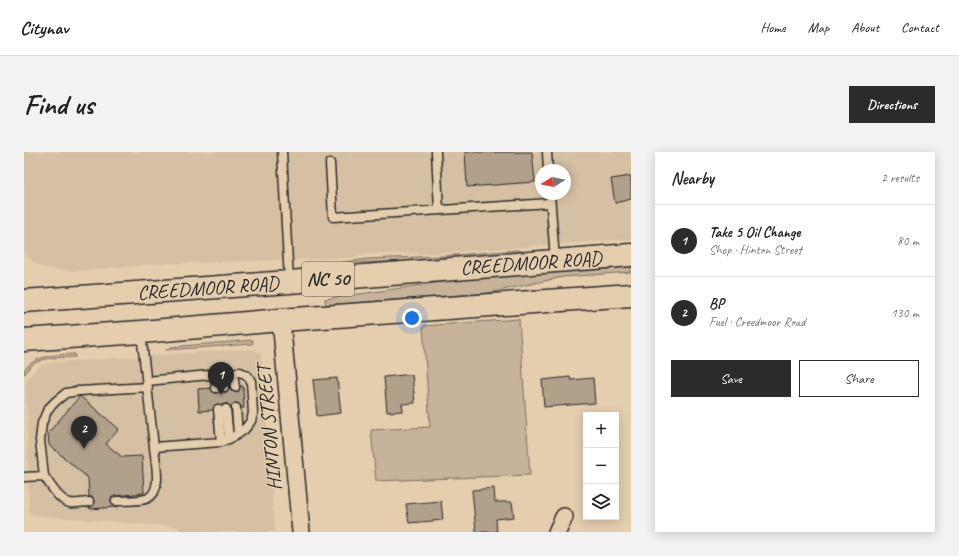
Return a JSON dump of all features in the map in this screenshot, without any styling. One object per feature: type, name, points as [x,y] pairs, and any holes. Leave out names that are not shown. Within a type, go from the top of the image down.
[{"type":"main road","name":"CREEDMOOR ROAD","points":[[24,301],[631,255]]},
{"type":"main road","name":"CREEDMOOR ROAD","points":[[24,340],[631,295]]},
{"type":"street","name":"HINTON STREET","points":[[281,320],[300,532]]},
{"type":"lane","points":[[282,152],[289,282]]},
{"type":"lane","points":[[436,152],[439,210]]},
{"type":"lane","points":[[547,152],[548,164]]},
{"type":"lane","points":[[330,164],[333,217],[550,203],[555,261]]},
{"type":"lane","points":[[116,501],[142,500],[148,498],[155,490],[156,484],[157,476],[148,384],[141,332]]},
{"type":"lane","points":[[89,502],[70,503],[64,501],[56,494],[44,476],[40,440],[42,423],[48,409],[56,400],[66,393],[219,374],[240,372],[249,377],[252,412],[251,421],[244,430],[229,439],[218,442],[154,447]]},
{"type":"lane","points":[[233,373],[234,387]]},
{"type":"lane","points":[[219,374],[220,388]]},
{"type":"lane","points":[[236,408],[238,434]]},
{"type":"lane","points":[[218,442],[222,409],[229,439]]},
{"type":"lane","points":[[24,477],[44,476]]},
{"type":"shaded area","points":[[24,152],[631,152],[631,239],[437,253],[368,254],[348,258],[158,264],[75,271],[42,267],[28,257],[24,250]]},
{"type":"shaded area","points":[[517,250],[524,252],[516,254],[433,261],[338,263],[368,259],[442,256]]},
{"type":"shaded area","points":[[631,267],[631,272],[563,277],[489,293],[326,305],[325,299],[456,280]]},
{"type":"shaded area","points":[[519,319],[530,475],[376,481],[371,430],[430,427],[423,326]]},
{"type":"shaded area","points":[[253,340],[252,344],[166,350],[171,347]]},
{"type":"shaded area","points":[[249,349],[256,350],[261,354],[275,532],[179,532],[179,527],[29,515],[26,382],[38,367],[45,364],[58,362]]},
{"type":"shaded area","points":[[75,354],[75,357],[47,359],[34,363],[25,374],[24,373],[24,370],[29,365],[41,358],[54,355]]},
{"type":"building","points":[[465,152],[532,152],[535,182],[467,187]]},
{"type":"building","points":[[631,176],[631,199],[615,203],[611,179]]},
{"type":"building","points":[[412,375],[415,403],[402,404],[403,411],[387,412],[384,377]]},
{"type":"building","points":[[570,377],[571,380],[593,378],[595,403],[544,407],[542,380]]},
{"type":"building","points":[[337,378],[341,413],[317,416],[313,380]]},
{"type":"building","points":[[240,386],[243,386],[244,408],[236,403],[231,407],[228,404],[218,404],[215,405],[213,410],[199,411],[198,389],[211,388],[212,391],[216,393],[220,391],[227,392],[229,387],[231,391],[235,392],[239,391]]},
{"type":"building","points":[[80,396],[119,429],[106,444],[122,457],[142,456],[144,493],[115,496],[111,498],[113,506],[117,507],[90,509],[90,507],[94,505],[94,501],[92,497],[89,497],[88,478],[49,445],[48,433]]},
{"type":"building","points":[[494,488],[495,502],[512,502],[514,517],[496,519],[497,532],[476,532],[472,490]]},
{"type":"building","points":[[441,501],[443,520],[409,523],[406,504]]},
{"type":"place","name":"Take 5 Oil Change","points":[[221,395]]},
{"type":"place","name":"BP","points":[[84,449]]}]
